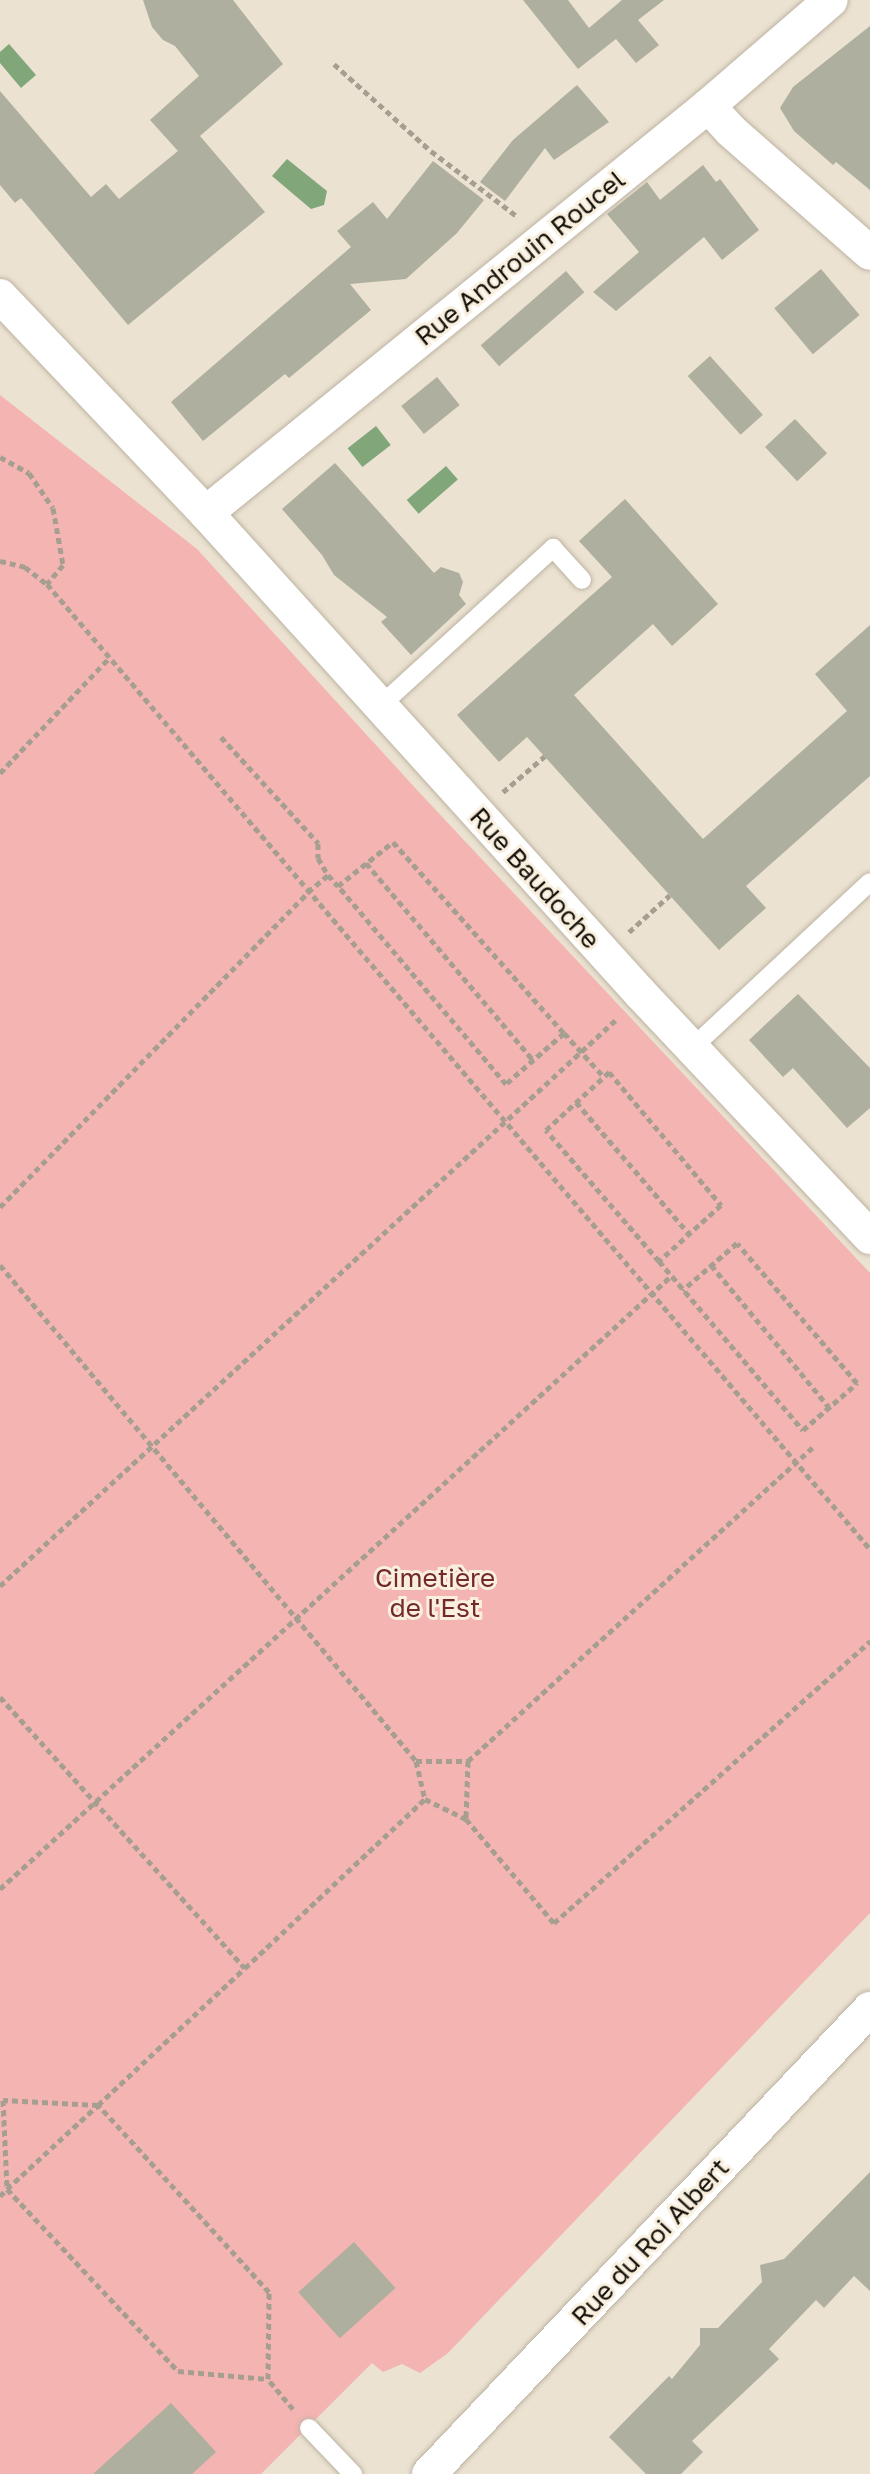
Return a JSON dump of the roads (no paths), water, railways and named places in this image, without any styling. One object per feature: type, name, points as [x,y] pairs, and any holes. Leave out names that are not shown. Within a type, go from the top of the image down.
[{"type":"street","name":"Rue Androuin Roucel","points":[[206,513],[708,106],[831,0]]},
{"type":"street","points":[[708,106],[730,130],[870,253]]},
{"type":"street","name":"Rue Baudoche","points":[[0,296],[206,513],[641,994],[870,1237]]},
{"type":"street","name":"Rue du Roi Albert","points":[[429,2474],[870,2009]]},
{"type":"lane","points":[[379,707],[553,548],[582,580]]},
{"type":"lane","points":[[692,1048],[870,882]]},
{"type":"lane","points":[[309,2428],[353,2474]]},
{"type":"park label","name":"Cimetière de l'Est","points":[[435,1593]]}]
